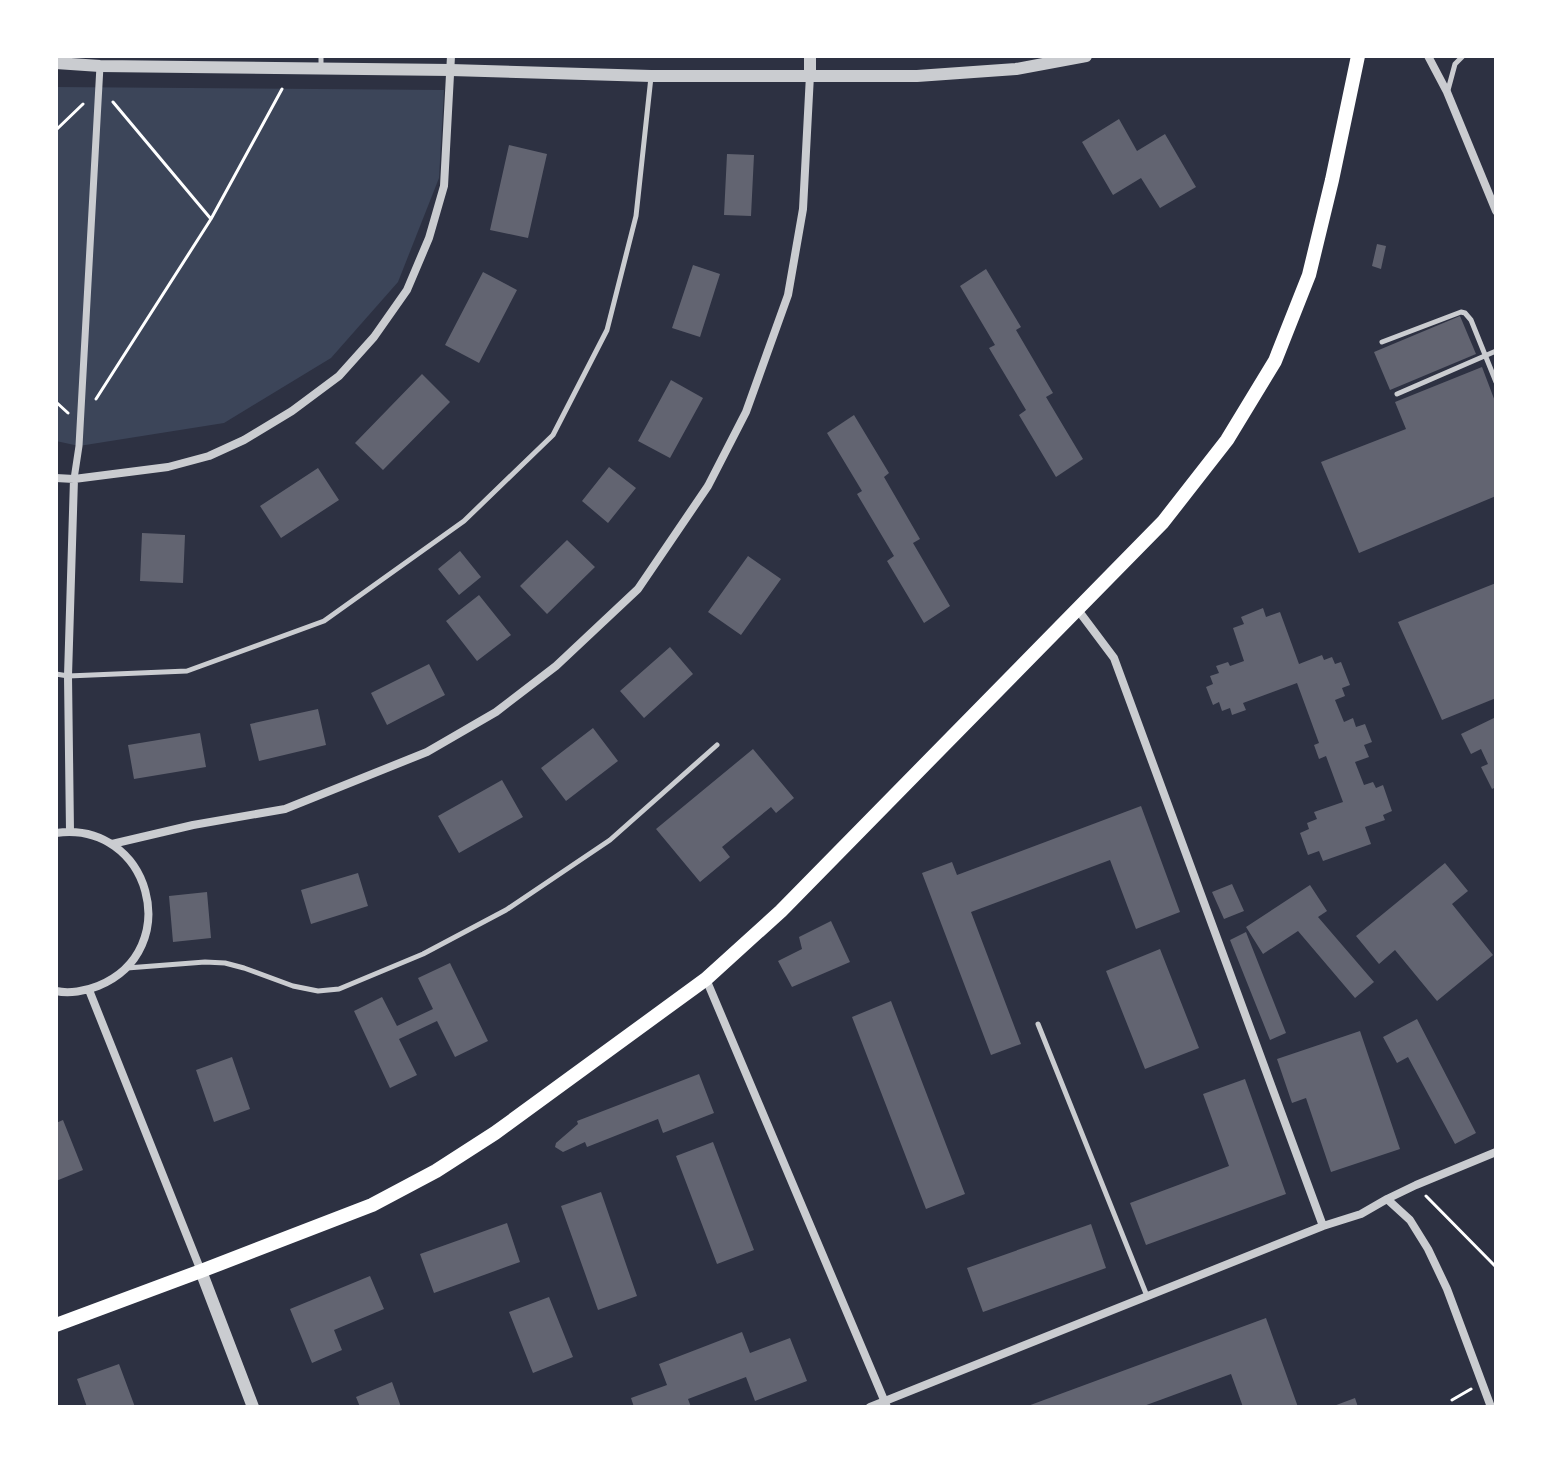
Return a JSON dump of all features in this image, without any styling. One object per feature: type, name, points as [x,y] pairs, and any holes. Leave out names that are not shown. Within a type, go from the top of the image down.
[{"type":"main road","points":[[56,1325],[372,1205],[436,1171],[495,1133],[706,979],[781,911],[1163,522],[1227,440],[1275,361],[1309,275],[1356,59]]},
{"type":"street","points":[[56,478],[74,479],[168,467],[209,456],[244,440],[292,411],[339,376],[374,337],[407,290],[429,238],[444,186],[451,56]]},
{"type":"street","points":[[112,844],[193,825],[285,809],[427,752],[496,712],[556,666],[638,589],[708,486],[746,412],[788,295],[803,209],[810,56]]},
{"type":"street","points":[[56,63],[100,66],[145,61],[321,63],[651,76],[917,76],[1016,69],[1086,56]]},
{"type":"street","points":[[1428,56],[1447,92],[1496,211]]},
{"type":"street","points":[[70,831],[68,676],[74,479],[80,425],[100,66]]},
{"type":"street","points":[[1078,610],[1114,658],[1323,1226]]},
{"type":"street","points":[[56,833],[92,834],[112,844],[130,859],[143,880],[149,903],[148,926],[140,949],[126,968],[109,982],[89,990],[56,991]]},
{"type":"street","points":[[706,979],[886,1404]]},
{"type":"street","points":[[89,990],[253,1407]]},
{"type":"street","points":[[870,1407],[886,1404],[1323,1226],[1361,1214],[1416,1185],[1496,1152]]},
{"type":"street","points":[[1387,1199],[1410,1220],[1428,1249],[1447,1289],[1491,1407]]},
{"type":"lane","points":[[1447,92],[1455,64],[1463,56]]},
{"type":"lane","points":[[56,674],[187,671],[324,621],[464,521],[553,435],[607,330],[636,216],[651,76]]},
{"type":"lane","points":[[1382,342],[1461,312],[1468,315],[1496,382]]},
{"type":"lane","points":[[1397,394],[1496,351]]},
{"type":"lane","points":[[126,968],[225,963],[293,986],[318,991],[339,989],[423,954],[506,910],[610,840],[717,745]]},
{"type":"lane","points":[[1038,1024],[1147,1297]]},
{"type":"path","points":[[56,130],[100,87],[211,219]]},
{"type":"path","points":[[96,399],[211,219],[282,89]]},
{"type":"path","points":[[56,402],[80,425]]},
{"type":"path","points":[[1416,1185],[1496,1267]]},
{"type":"shaded area","points":[[56,87],[444,90],[439,178],[398,282],[331,358],[224,423],[79,446],[56,441]]},
{"type":"building","points":[[1119,119],[1137,151],[1165,134],[1196,187],[1160,208],[1141,178],[1113,195],[1082,142]]},
{"type":"building","points":[[509,145],[547,154],[528,238],[490,230]]},
{"type":"building","points":[[727,154],[754,155],[751,216],[724,215]]},
{"type":"building","points":[[1377,244],[1386,246],[1381,269],[1372,266]]},
{"type":"building","points":[[693,265],[720,274],[700,337],[672,328]]},
{"type":"building","points":[[986,269],[1021,327],[1016,330],[1053,393],[1046,397],[1083,459],[1056,477],[1019,415],[1026,410],[989,348],[995,345],[960,286]]},
{"type":"building","points":[[483,272],[517,290],[479,363],[445,345]]},
{"type":"building","points":[[1460,316],[1476,354],[1390,390],[1374,352]]},
{"type":"building","points":[[1482,367],[1496,404],[1496,496],[1359,553],[1321,462],[1406,429],[1395,402]]},
{"type":"building","points":[[422,374],[450,402],[383,470],[355,443]]},
{"type":"building","points":[[671,380],[703,398],[670,458],[638,441]]},
{"type":"building","points":[[854,415],[889,473],[884,477],[920,539],[913,543],[950,606],[924,623],[887,561],[894,556],[857,494],[862,491],[827,433]]},
{"type":"building","points":[[609,467],[636,488],[608,523],[582,501]]},
{"type":"building","points":[[318,468],[339,500],[281,538],[260,506]]},
{"type":"building","points":[[142,533],[185,535],[183,583],[140,581]]},
{"type":"building","points":[[567,540],[595,567],[547,614],[520,586]]},
{"type":"building","points":[[460,551],[481,577],[459,595],[438,569]]},
{"type":"building","points":[[748,556],[781,579],[741,635],[708,612]]},
{"type":"building","points":[[1496,583],[1496,698],[1442,720],[1398,622]]},
{"type":"building","points":[[479,595],[511,635],[477,661],[446,621]]},
{"type":"building","points":[[1263,608],[1266,617],[1280,612],[1299,664],[1322,655],[1324,660],[1332,657],[1335,664],[1341,662],[1350,685],[1342,688],[1345,696],[1335,700],[1344,722],[1353,718],[1356,727],[1365,724],[1372,742],[1364,745],[1369,757],[1355,762],[1364,785],[1373,782],[1376,788],[1383,785],[1392,811],[1383,815],[1385,820],[1365,827],[1371,844],[1323,861],[1319,851],[1308,855],[1300,833],[1309,829],[1307,823],[1317,819],[1314,812],[1343,802],[1326,756],[1319,759],[1314,745],[1319,743],[1297,683],[1243,703],[1246,710],[1232,715],[1230,708],[1222,711],[1219,702],[1213,705],[1206,687],[1213,684],[1210,676],[1219,673],[1216,666],[1228,662],[1230,666],[1244,661],[1233,628],[1244,624],[1241,617]]},
{"type":"building","points":[[670,647],[693,674],[644,718],[620,691]]},
{"type":"building","points":[[429,664],[445,695],[387,725],[371,693]]},
{"type":"building","points":[[318,709],[326,745],[259,761],[250,724]]},
{"type":"building","points":[[1496,717],[1496,787],[1492,789],[1481,767],[1488,764],[1481,749],[1471,754],[1461,734]]},
{"type":"building","points":[[593,728],[618,761],[566,801],[541,768]]},
{"type":"building","points":[[200,733],[206,767],[134,779],[128,745]]},
{"type":"building","points":[[753,749],[794,798],[776,813],[771,807],[722,847],[730,857],[700,882],[656,829]]},
{"type":"building","points":[[502,780],[523,817],[459,853],[438,816]]},
{"type":"building","points":[[1141,806],[1180,912],[1136,929],[1110,860],[971,912],[1021,1044],[991,1055],[922,873],[952,862],[957,875]]},
{"type":"building","points":[[1445,863],[1468,891],[1452,904],[1493,955],[1437,1001],[1395,950],[1379,964],[1356,936]]},
{"type":"building","points":[[358,873],[368,906],[311,924],[301,890]]},
{"type":"building","points":[[1232,884],[1244,911],[1224,919],[1212,892]]},
{"type":"building","points":[[1310,885],[1327,911],[1318,917],[1374,982],[1355,998],[1298,931],[1263,954],[1246,927]]},
{"type":"building","points":[[207,892],[211,938],[173,942],[169,896]]},
{"type":"building","points":[[831,921],[850,962],[792,987],[778,961],[802,949],[799,937]]},
{"type":"building","points":[[1246,932],[1286,1033],[1270,1040],[1230,940]]},
{"type":"building","points":[[1160,949],[1199,1048],[1145,1069],[1106,971]]},
{"type":"building","points":[[450,963],[488,1041],[455,1057],[437,1021],[399,1039],[417,1075],[390,1088],[354,1011],[382,997],[397,1026],[433,1009],[418,978]]},
{"type":"building","points":[[891,1001],[965,1194],[926,1209],[852,1017]]},
{"type":"building","points":[[1417,1019],[1476,1133],[1455,1144],[1408,1057],[1397,1063],[1383,1037]]},
{"type":"building","points":[[1360,1031],[1400,1149],[1331,1172],[1306,1098],[1292,1103],[1277,1059]]},
{"type":"building","points":[[232,1057],[250,1109],[214,1122],[196,1070]]},
{"type":"building","points":[[699,1074],[714,1113],[663,1133],[658,1119],[587,1147],[585,1142],[563,1152],[555,1147],[578,1124],[577,1121]]},
{"type":"building","points":[[1245,1079],[1286,1194],[1146,1245],[1130,1203],[1229,1166],[1203,1094]]},
{"type":"building","points":[[63,1120],[83,1170],[56,1181],[56,1123]]},
{"type":"building","points":[[713,1142],[754,1250],[717,1264],[676,1156]]},
{"type":"building","points":[[601,1192],[637,1296],[598,1310],[561,1206]]},
{"type":"building","points":[[507,1223],[520,1262],[434,1293],[420,1254]]},
{"type":"building","points":[[1091,1224],[1106,1268],[983,1312],[967,1268]]},
{"type":"building","points":[[370,1276],[384,1309],[334,1330],[342,1350],[312,1363],[290,1309]]},
{"type":"building","points":[[549,1297],[573,1357],[533,1373],[509,1312]]},
{"type":"building","points":[[1266,1318],[1298,1407],[1243,1407],[1231,1374],[1141,1407],[1025,1407]]},
{"type":"building","points":[[742,1332],[750,1353],[790,1338],[807,1381],[755,1401],[746,1377],[688,1399],[691,1407],[634,1407],[631,1398],[667,1385],[659,1364]]},
{"type":"building","points":[[119,1364],[135,1407],[87,1407],[77,1379]]},
{"type":"building","points":[[392,1382],[401,1407],[360,1407],[356,1397]]},
{"type":"building","points":[[1355,1398],[1358,1407],[1331,1407]]}]
